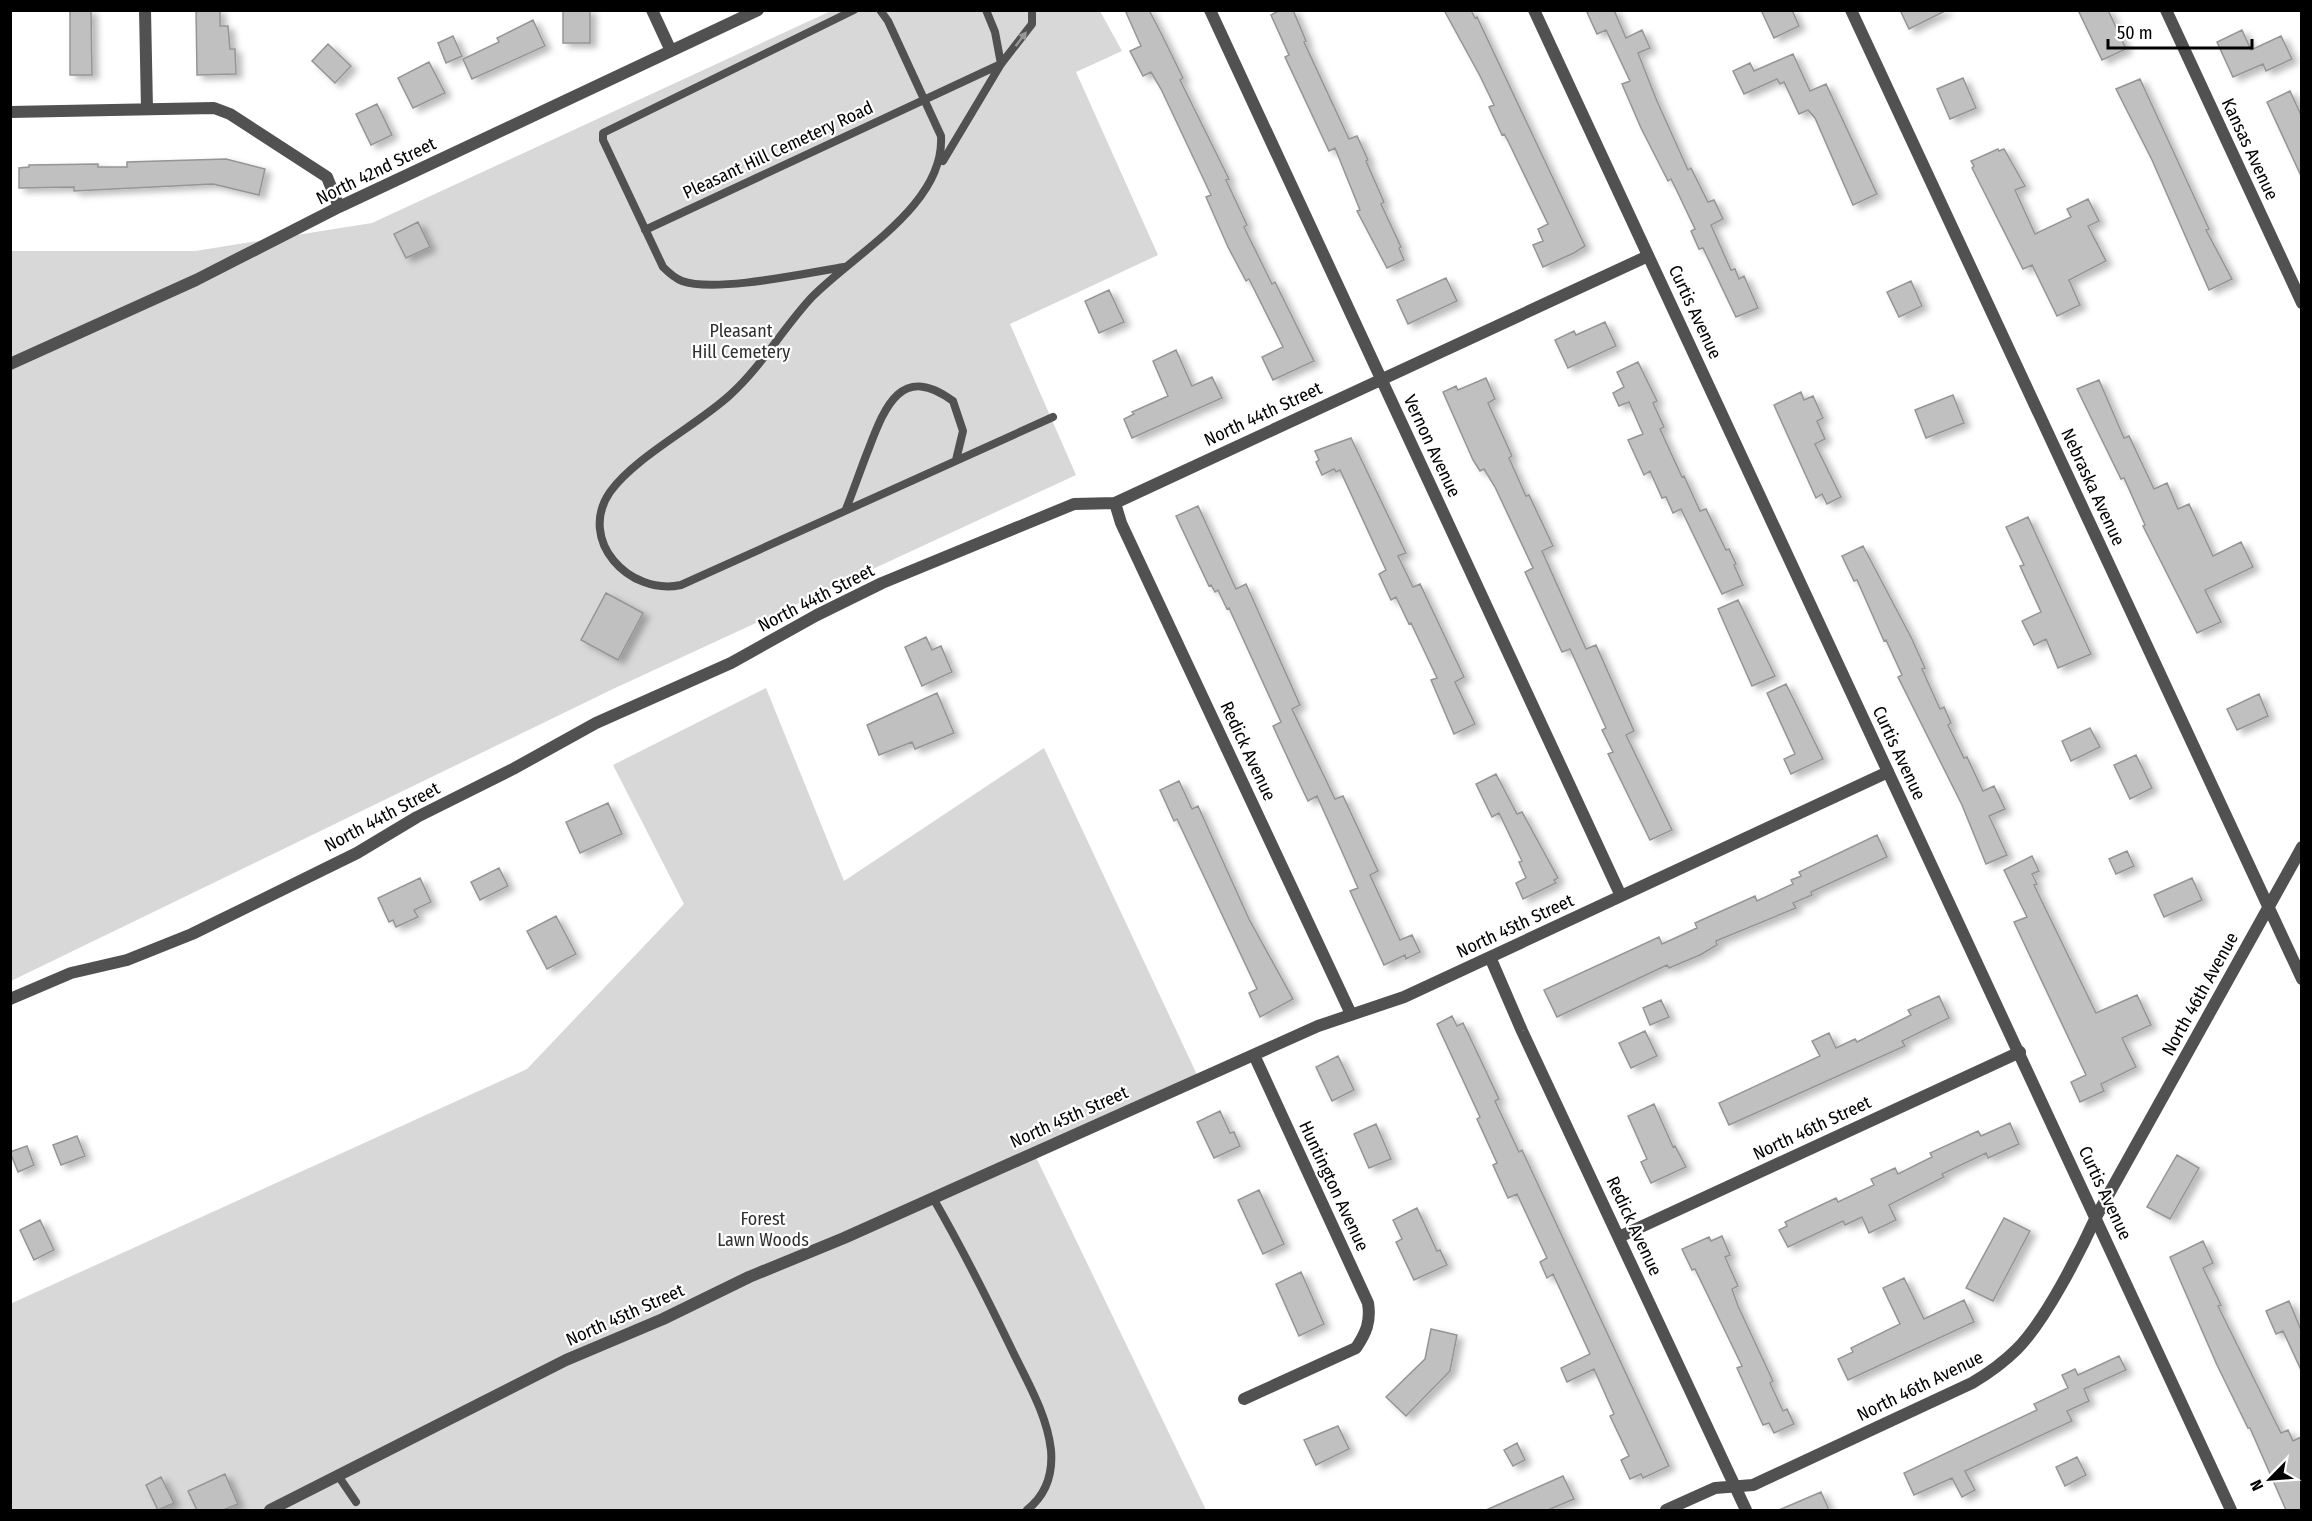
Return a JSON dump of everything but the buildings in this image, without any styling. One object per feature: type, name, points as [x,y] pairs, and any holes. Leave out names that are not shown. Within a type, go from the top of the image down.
[{"type":"street","points":[[145,10],[147,109]]},
{"type":"street","points":[[652,10],[671,51]]},
{"type":"street","name":"North 42nd Street","points":[[10,364],[196,280],[339,207],[758,10]]},
{"type":"street","name":"Vernon Avenue","points":[[1210,10],[1621,896]]},
{"type":"street","name":"Curtis Avenue","points":[[1534,10],[2231,1510]]},
{"type":"street","name":"Nebraska Avenue","points":[[1851,10],[2301,979]]},
{"type":"street","name":"Kansas Avenue","points":[[2166,10],[2301,303]]},
{"type":"street","points":[[10,112],[214,108],[230,114],[327,177],[339,207]]},
{"type":"street","name":"North 44th Street","points":[[10,999],[71,973],[127,960],[192,934],[357,853],[417,817],[513,769],[596,723],[731,663],[817,615],[882,584],[987,537],[1074,504],[1115,503],[1648,256]]},
{"type":"street","name":"Redick Avenue","points":[[1115,503],[1121,523],[1351,1014]]},
{"type":"street","name":"North 45th Street","points":[[270,1510],[566,1360],[663,1319],[749,1277],[1254,1055],[1351,1014],[1404,997],[1888,772]]},
{"type":"street","name":"North 46th Avenue","points":[[1666,1510],[1715,1488],[1753,1485],[1972,1383],[1996,1369],[2019,1348],[2035,1327],[2083,1245],[2096,1217],[2301,848]]},
{"type":"street","name":"Redick Avenue","points":[[1490,957],[1522,1031],[1746,1510]]},
{"type":"street","name":"North 46th Street","points":[[1619,1237],[2020,1052]]},
{"type":"street","name":"Huntington Avenue","points":[[1244,1399],[1356,1348],[1366,1333],[1370,1316],[1368,1304],[1254,1055]]},
{"type":"lane","points":[[846,267],[759,280],[692,283],[680,280],[663,267],[603,140],[603,133],[854,10]]},
{"type":"lane","points":[[880,10],[888,21],[941,136],[942,152],[938,169]]},
{"type":"lane","points":[[986,10],[995,32],[1001,64]]},
{"type":"lane","points":[[1032,10],[1032,24],[1001,64],[928,186],[903,216],[812,298],[731,394],[698,422],[622,476],[608,494],[601,526],[608,552],[624,573],[641,583],[671,587],[681,585],[1053,417]]},
{"type":"lane","name":"Pleasant Hill Cemetery Road","points":[[645,230],[1001,64]]},
{"type":"lane","points":[[846,509],[883,412],[896,395],[908,389],[929,388],[953,401],[963,431],[956,460]]},
{"type":"lane","points":[[933,1198],[1005,1335],[1045,1423],[1051,1451],[1050,1473],[1038,1502],[1027,1510]]},
{"type":"lane","points":[[339,1477],[356,1502]]},
{"type":"green space","name":"Pleasant Hill Cemetery","points":[[831,11],[1100,11],[1122,51],[1076,72],[1158,255],[1010,324],[1076,475],[613,689],[11,981],[11,251],[195,251],[372,223]]},
{"type":"green space","name":"Forest Lawn Woods","points":[[766,688],[844,881],[1044,748],[1199,1079],[1034,1153],[1206,1510],[11,1510],[10,1304],[527,1069],[684,904],[613,765]]}]
